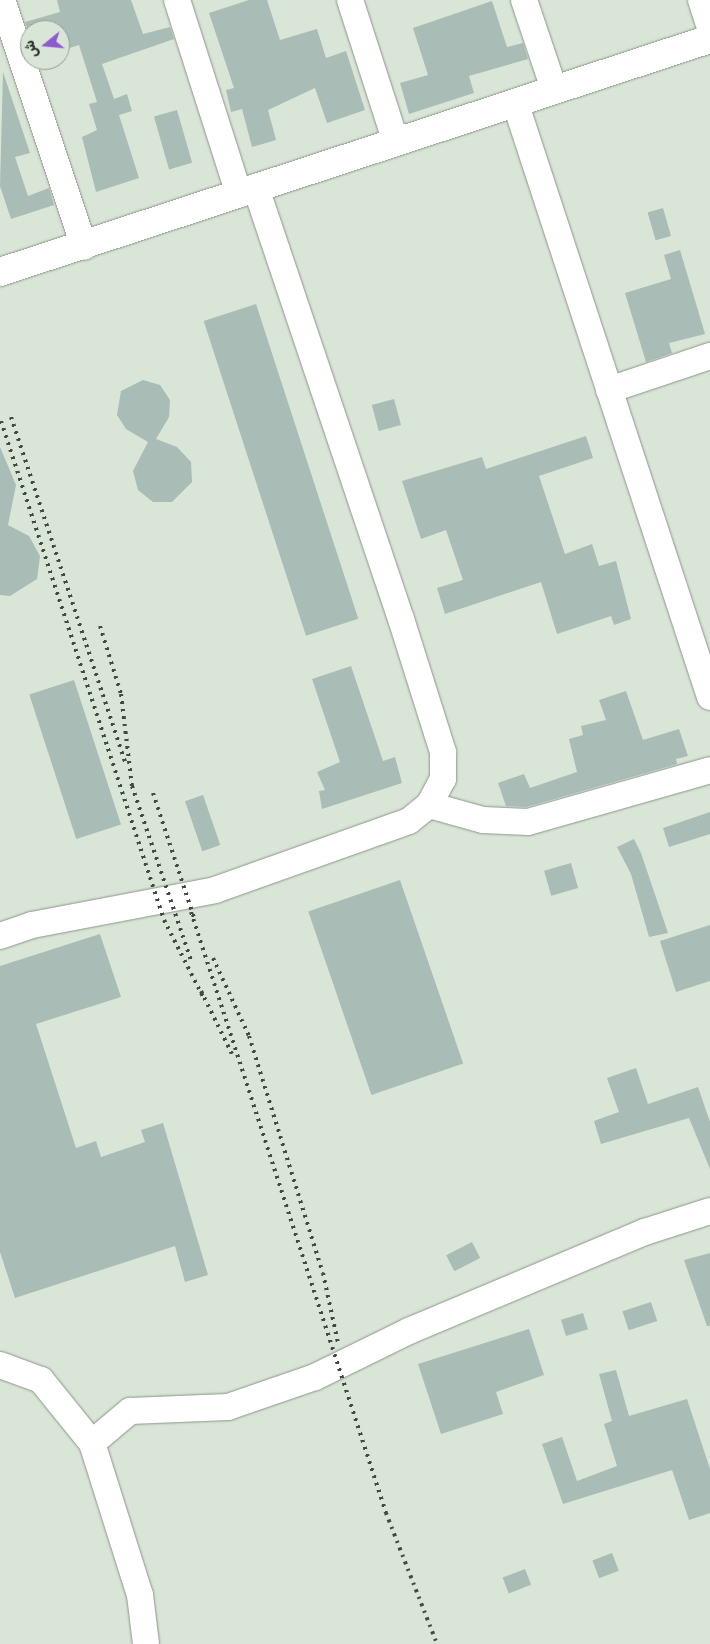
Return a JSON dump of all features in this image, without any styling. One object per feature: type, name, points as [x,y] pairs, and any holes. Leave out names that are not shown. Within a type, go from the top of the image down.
[{"type":"main road","points":[[0,272],[84,247],[247,190],[710,39]]},
{"type":"street","points":[[2,0],[84,247]]},
{"type":"street","points":[[0,936],[32,925],[215,890],[409,821],[429,805],[443,779],[443,752],[247,190],[177,0]]},
{"type":"street","points":[[350,0],[396,142]]},
{"type":"street","points":[[524,0],[554,89]]},
{"type":"street","points":[[701,0],[710,28]]},
{"type":"street","points":[[514,102],[710,697]]},
{"type":"street","points":[[609,390],[710,356]]},
{"type":"street","points":[[429,805],[483,820],[528,822],[710,770]]},
{"type":"street","points":[[92,1443],[130,1411],[228,1407],[315,1377],[418,1327],[645,1232],[710,1211]]},
{"type":"street","points":[[0,1365],[41,1380],[92,1443],[140,1595],[146,1644]]},
{"type":"building","points":[[57,0],[131,0],[143,34],[170,27],[174,39],[102,64],[114,99],[127,94],[132,111],[119,115],[139,178],[96,192],[82,137],[97,130],[89,104],[97,102],[79,45],[70,48],[70,20],[32,20],[60,12]]},
{"type":"building","points":[[249,0],[267,0],[280,40],[317,29],[326,58],[346,51],[365,110],[327,123],[315,88],[268,110],[276,140],[252,147],[242,109],[231,112],[226,90],[234,88],[209,13]]},
{"type":"building","points":[[492,1],[507,47],[523,43],[528,59],[469,76],[474,93],[409,114],[400,83],[428,75],[413,28]]},
{"type":"building","points":[[3,72],[30,153],[15,157],[28,196],[49,188],[54,205],[11,219],[0,186]]},
{"type":"building","points":[[177,110],[192,163],[169,169],[154,117]]},
{"type":"building","points":[[663,208],[671,236],[656,240],[648,212]]},
{"type":"building","points":[[680,250],[705,334],[669,343],[672,353],[646,362],[625,293],[671,279],[664,255]]},
{"type":"building","points":[[256,304],[358,619],[306,636],[204,321]]},
{"type":"building","points":[[143,380],[160,385],[170,400],[169,417],[156,439],[177,447],[191,462],[192,482],[172,502],[153,502],[138,490],[133,471],[148,442],[126,429],[117,415],[121,391]]},
{"type":"building","points":[[394,399],[401,425],[379,431],[372,405]]},
{"type":"building","points":[[586,436],[593,458],[539,476],[565,554],[592,544],[599,566],[616,561],[631,619],[614,625],[611,616],[557,634],[541,582],[445,614],[437,588],[463,580],[446,530],[421,539],[402,481],[482,457],[486,469]]},
{"type":"building","points":[[0,447],[16,485],[8,525],[29,536],[40,556],[37,579],[10,596],[0,595]]},
{"type":"building","points":[[351,666],[383,761],[395,757],[402,783],[322,809],[319,791],[325,790],[317,772],[340,762],[312,679]]},
{"type":"building","points":[[74,680],[121,825],[76,839],[29,695]]},
{"type":"building","points":[[626,691],[643,740],[679,729],[688,756],[676,759],[677,764],[526,807],[506,806],[498,783],[524,774],[530,788],[577,772],[569,739],[583,735],[581,726],[606,720],[599,700]]},
{"type":"building","points":[[203,795],[220,845],[202,851],[185,801]]},
{"type":"building","points":[[710,812],[710,834],[669,847],[663,828]]},
{"type":"building","points":[[634,839],[641,853],[668,933],[649,937],[631,874],[617,847]]},
{"type":"building","points":[[571,863],[578,888],[551,896],[544,871]]},
{"type":"building","points":[[400,880],[463,1063],[371,1095],[308,912]]},
{"type":"building","points":[[710,925],[710,981],[676,992],[660,941]]},
{"type":"building","points":[[100,934],[121,997],[36,1024],[76,1148],[96,1141],[101,1157],[145,1142],[141,1130],[163,1123],[208,1275],[185,1282],[175,1246],[15,1298],[0,1252],[0,966]]},
{"type":"building","points":[[636,1068],[648,1104],[698,1087],[710,1122],[710,1169],[689,1118],[601,1144],[594,1121],[619,1112],[607,1078]]},
{"type":"building","points":[[472,1242],[480,1258],[454,1271],[446,1255]]},
{"type":"building","points":[[710,1253],[710,1326],[707,1326],[684,1260]]},
{"type":"building","points":[[651,1302],[657,1321],[629,1330],[622,1311]]},
{"type":"building","points":[[583,1313],[588,1329],[566,1336],[561,1320]]},
{"type":"building","points":[[529,1329],[544,1375],[496,1392],[503,1414],[441,1434],[418,1364]]},
{"type":"building","points":[[616,1370],[629,1416],[687,1399],[710,1469],[710,1513],[689,1520],[672,1470],[563,1504],[542,1444],[562,1437],[577,1481],[617,1466],[604,1424],[612,1421],[599,1374]]},
{"type":"building","points":[[612,1553],[619,1571],[599,1578],[592,1561]]},
{"type":"building","points":[[525,1569],[531,1585],[509,1593],[503,1578]]},
{"type":"railway","points":[[11,417],[125,762]]},
{"type":"railway","points":[[1,421],[164,920],[203,997]]},
{"type":"railway","points":[[100,626],[121,694],[132,786],[192,963]]},
{"type":"railway","points":[[153,793],[194,918]]},
{"type":"railway","points":[[191,912],[386,1513],[437,1644]]},
{"type":"railway","points":[[213,958],[249,1036],[323,1273],[338,1343]]},
{"type":"railway","points":[[201,991],[232,1054]]}]
